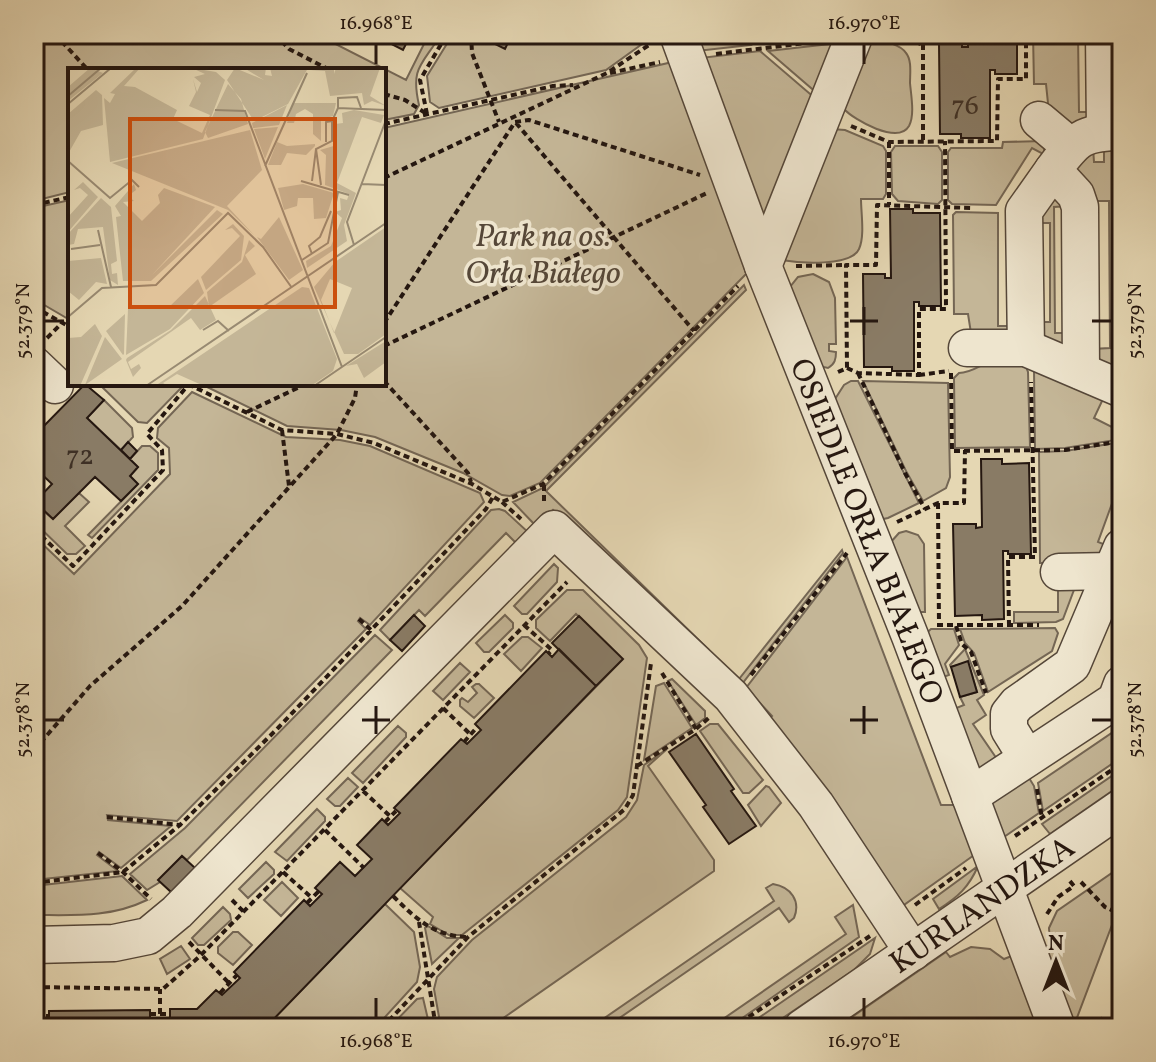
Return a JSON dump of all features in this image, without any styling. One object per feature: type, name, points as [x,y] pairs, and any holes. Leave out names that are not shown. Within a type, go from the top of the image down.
[{"type":"street","points":[[1028,364],[1024,211],[1061,158],[1086,134],[1114,132],[1104,34]]},
{"type":"street","points":[[763,266],[855,36]]},
{"type":"street","name":"OSIEDLE ORŁA BIAŁEGO","points":[[673,44],[811,386],[1057,1028]]},
{"type":"street","points":[[1039,120],[1061,158],[1080,207],[1081,371]]},
{"type":"street","points":[[959,359],[1081,371],[1122,389]]},
{"type":"street","points":[[34,945],[114,943],[148,936],[177,912],[554,529],[707,661],[749,708],[816,805],[855,890],[913,952]]},
{"type":"street","points":[[1032,772],[1009,729],[1009,714],[1017,704],[1072,665],[1117,559]]},
{"type":"street","points":[[1059,572],[1117,559]]},
{"type":"street","points":[[970,796],[1032,772],[1116,700],[1122,684]]},
{"type":"street","name":"KURLANDZKA","points":[[802,1028],[1122,807]]},
{"type":"path","points":[[55,34],[86,68]]},
{"type":"path","points":[[275,34],[289,49],[326,68]]},
{"type":"path","points":[[427,114],[420,80],[447,34]]},
{"type":"path","points":[[471,34],[472,53],[500,123]]},
{"type":"path","points":[[897,34],[923,45]]},
{"type":"path","points":[[923,34],[923,142]]},
{"type":"path","points":[[823,114],[889,142],[997,141],[998,79],[1026,79],[1026,34]]},
{"type":"path","points":[[386,177],[673,44],[855,36]]},
{"type":"path","points":[[607,73],[673,44]]},
{"type":"path","points":[[386,124],[553,86],[579,85]]},
{"type":"path","points":[[386,95],[405,100],[427,114]]},
{"type":"path","points":[[514,119],[529,120],[727,183]]},
{"type":"path","points":[[514,119],[694,331]]},
{"type":"path","points":[[386,320],[514,119]]},
{"type":"path","points":[[847,368],[858,373],[919,375],[919,309],[946,309],[945,141]]},
{"type":"path","points":[[889,142],[889,205]]},
{"type":"path","points":[[386,345],[727,183]]},
{"type":"path","points":[[34,205],[68,197]]},
{"type":"path","points":[[192,386],[282,430],[337,434],[374,443],[472,484],[502,502],[543,484],[743,281],[763,266],[876,265],[877,205],[972,208]]},
{"type":"path","points":[[846,265],[847,368]]},
{"type":"path","points":[[34,307],[68,326]]},
{"type":"path","points":[[959,359],[952,451],[1065,450],[1122,441]]},
{"type":"path","points":[[1009,626],[1008,557],[1035,557],[1028,364]]},
{"type":"path","points":[[811,386],[847,368]]},
{"type":"path","points":[[858,373],[925,509]]},
{"type":"path","points":[[386,383],[468,473],[472,484]]},
{"type":"path","points":[[34,529],[73,566],[163,470],[162,450],[147,434],[186,386]]},
{"type":"path","points":[[247,412],[302,386]]},
{"type":"path","points":[[34,750],[90,686],[182,606],[337,434],[355,398],[357,386]]},
{"type":"path","points":[[282,430],[289,486]]},
{"type":"path","points":[[637,766],[696,729],[749,708],[747,681],[854,544],[938,503],[964,503],[965,450]]},
{"type":"path","points":[[34,883],[123,872],[180,825],[371,630],[486,509],[493,497]]},
{"type":"path","points":[[938,503],[939,625],[1039,625]]},
{"type":"path","points":[[49,1016],[35,1016],[36,987],[160,989],[201,955],[574,574]]},
{"type":"path","points":[[359,619],[371,630]]},
{"type":"path","points":[[524,625],[552,650],[548,654]]},
{"type":"path","points":[[956,626],[962,644],[971,652],[986,693]]},
{"type":"path","points":[[382,1028],[468,937],[625,809],[633,795],[653,653],[696,729]]},
{"type":"path","points":[[443,708],[470,734]]},
{"type":"path","points":[[464,742],[478,726]]},
{"type":"path","points":[[1011,839],[1122,763]]},
{"type":"path","points":[[1032,772],[1042,818]]},
{"type":"path","points":[[363,791],[391,817]]},
{"type":"path","points":[[385,822],[396,811]]},
{"type":"path","points":[[107,817],[180,825]]},
{"type":"path","points":[[325,830],[364,868]]},
{"type":"path","points":[[98,853],[137,885]]},
{"type":"path","points":[[907,910],[967,868]]},
{"type":"path","points":[[283,872],[312,898]]},
{"type":"path","points":[[1079,873],[1081,882],[1105,907],[1122,915]]},
{"type":"path","points":[[1069,880],[1074,886]]},
{"type":"path","points":[[1045,920],[1050,906],[1081,882]]},
{"type":"path","points":[[307,903],[319,891]]},
{"type":"path","points":[[393,896],[419,922],[448,936],[468,937]]},
{"type":"path","points":[[419,922],[436,1028]]},
{"type":"path","points":[[732,1028],[875,932]]},
{"type":"path","points":[[188,942],[229,983]]},
{"type":"path","points":[[220,993],[237,975]]},
{"type":"path","points":[[160,989],[160,1014]]},
{"type":"path","points":[[150,1014],[170,1014]]},
{"type":"green space","points":[[34,34],[316,34],[383,68],[68,68],[68,192],[34,201]]},
{"type":"green space","points":[[429,34],[441,34],[417,74],[419,105],[414,114],[386,120],[386,70],[406,80]]},
{"type":"green space","points":[[453,34],[656,34],[606,70],[439,108],[430,102],[427,76]]},
{"type":"green space","points":[[691,34],[732,34],[750,45],[697,51]]},
{"type":"green space","points":[[743,34],[842,34],[760,44]]},
{"type":"green space","points":[[1033,34],[1078,34],[1079,112],[1095,112],[1072,128],[1049,113],[1046,84],[1034,84]]},
{"type":"green space","points":[[873,39],[900,47],[909,59],[912,116],[909,126],[896,133],[876,129],[844,109],[867,41]]},
{"type":"green space","points":[[839,43],[818,94],[768,51]]},
{"type":"green space","points":[[760,51],[816,99],[765,227],[700,58]]},
{"type":"green space","name":"Park na os. Orła Białego","points":[[677,61],[751,269],[540,483],[510,496],[375,437],[341,430],[287,426],[205,386],[386,386],[386,128]]},
{"type":"green space","points":[[831,129],[845,130],[883,146],[886,151],[886,194],[883,199],[861,199],[862,238],[854,255],[824,262],[781,260]]},
{"type":"green space","points":[[1043,141],[1045,155],[1032,148],[996,205],[952,204],[948,200],[948,152],[951,148],[1002,148],[1003,142]]},
{"type":"green space","points":[[895,146],[938,146],[942,152],[942,200],[938,204],[898,201],[892,194],[891,152]]},
{"type":"green space","points":[[1104,146],[1113,146],[1113,161],[1122,162],[1122,382],[1099,371],[1092,349],[1110,348],[1109,201],[1091,201],[1070,162],[1093,147],[1094,162],[1104,162]]},
{"type":"green space","points":[[1048,195],[1070,206],[1054,207],[1055,333],[1071,333],[1071,340],[1053,350],[1034,322],[1050,322],[1050,223],[1033,223]]},
{"type":"green space","points":[[68,200],[68,319],[34,299],[34,208]]},
{"type":"green space","points":[[956,212],[998,213],[998,326],[1016,326],[1011,335],[971,333],[968,314],[954,314],[953,215]]},
{"type":"green space","points":[[813,274],[829,282],[835,298],[836,344],[829,344],[829,351],[836,352],[836,357],[828,368],[819,366],[790,287],[798,277]]},
{"type":"green space","points":[[744,285],[746,290],[546,491],[708,649],[704,653],[553,510],[536,526],[513,502],[543,488]]},
{"type":"green space","points":[[994,360],[1026,367],[1030,447],[955,448],[954,378],[959,373]]},
{"type":"green space","points":[[1034,370],[1103,399],[1094,418],[1122,432],[1122,439],[1065,448],[1035,449]]},
{"type":"green space","points":[[858,381],[919,503],[888,518],[883,519],[835,399],[844,385]]},
{"type":"green space","points":[[863,381],[948,383],[950,477],[946,488],[923,501]]},
{"type":"green space","points":[[101,386],[182,387],[147,423],[138,422]]},
{"type":"green space","points":[[192,392],[286,437],[340,440],[370,446],[480,493],[484,502],[370,625],[360,618],[358,621],[366,629],[177,821],[107,815],[108,820],[171,826],[121,868],[99,852],[97,855],[118,871],[34,880],[34,536],[74,574],[170,474],[169,448],[157,438],[158,428]]},
{"type":"green space","points":[[104,400],[132,428],[133,437],[121,450],[87,418]]},
{"type":"green space","points":[[1122,442],[1122,476],[1098,542],[1113,548],[1091,562],[1040,563],[1039,452]]},
{"type":"green space","points":[[142,446],[150,446],[158,453],[158,470],[92,538],[88,535],[138,484],[130,476],[138,467],[130,459]]},
{"type":"green space","points":[[79,493],[89,502],[65,526],[85,546],[76,554],[67,554],[34,522],[34,503],[53,519]]},
{"type":"green space","points":[[499,509],[529,533],[518,545],[506,533],[425,616],[419,610],[390,640],[380,630],[491,510]]},
{"type":"green space","points":[[906,531],[918,535],[924,544],[925,612],[912,612],[890,543],[899,533]]},
{"type":"green space","points":[[842,550],[843,553],[742,684],[716,664],[718,659],[739,679]]},
{"type":"green space","points":[[847,557],[941,805],[956,805],[977,853],[901,907],[768,720],[772,716],[746,688]]},
{"type":"green space","points":[[554,564],[558,568],[557,582],[527,614],[522,614],[514,606]]},
{"type":"green space","points":[[1077,582],[1063,619],[1056,622],[1014,623],[1014,612],[1058,612],[1061,585]]},
{"type":"green space","points":[[567,590],[583,590],[639,645],[647,658],[627,797],[618,810],[462,935],[449,935],[430,924],[433,917],[400,888],[622,660],[576,614],[550,641],[536,628],[536,620]]},
{"type":"green space","points":[[505,615],[513,623],[513,628],[489,652],[484,652],[476,643]]},
{"type":"green space","points":[[1055,628],[1058,633],[1052,651],[988,692],[974,653],[965,643],[960,629]]},
{"type":"green space","points":[[931,629],[954,629],[959,645],[945,664],[949,675],[938,679],[921,638]]},
{"type":"green space","points":[[375,635],[392,650],[187,860],[182,856],[160,882],[147,890],[130,874],[185,828]]},
{"type":"green space","points":[[522,637],[528,637],[542,648],[521,671],[504,654]]},
{"type":"green space","points":[[965,649],[984,695],[977,700],[986,715],[973,724],[999,762],[978,775],[949,711],[964,705],[960,697],[977,692],[968,662],[950,665]]},
{"type":"green space","points":[[460,663],[470,672],[443,700],[433,691]]},
{"type":"green space","points":[[672,679],[705,711],[705,718],[696,725],[668,681]]},
{"type":"green space","points":[[664,683],[692,728],[644,760],[656,686]]},
{"type":"green space","points":[[476,684],[494,698],[474,718],[460,706],[460,700],[462,698],[468,702],[477,693],[472,687]]},
{"type":"green space","points":[[710,724],[718,724],[763,780],[749,793],[743,793],[700,731]]},
{"type":"green space","points":[[398,726],[406,737],[363,783],[352,773]]},
{"type":"green space","points":[[1122,726],[1122,757],[1043,811],[1038,783]]},
{"type":"green space","points":[[667,749],[648,766],[714,860],[714,871],[489,1028],[441,1028],[434,989],[437,977],[472,940],[626,817],[637,800],[644,765]]},
{"type":"green space","points":[[1122,769],[1122,784],[1050,834],[1042,824]]},
{"type":"green space","points":[[1026,773],[1034,786],[1039,813],[998,841],[990,805],[992,799]]},
{"type":"green space","points":[[348,778],[358,787],[340,806],[335,806],[327,799]]},
{"type":"green space","points":[[766,786],[781,803],[761,826],[748,805]]},
{"type":"green space","points":[[317,809],[325,821],[287,861],[275,852]]},
{"type":"green space","points":[[266,862],[274,874],[248,898],[239,889]]},
{"type":"green space","points":[[978,866],[962,891],[939,909],[933,899]]},
{"type":"green space","points":[[1122,866],[1122,917],[1115,917],[1075,1023],[1082,1028],[1070,1028],[1040,948],[1050,946],[1049,928],[1057,911]]},
{"type":"green space","points":[[122,876],[147,900],[106,913],[34,915],[34,886]]},
{"type":"green space","points":[[282,882],[298,898],[281,916],[264,900]]},
{"type":"green space","points":[[773,884],[785,888],[793,896],[796,912],[789,922],[779,908],[605,1028],[590,1028],[774,901],[766,888]]},
{"type":"green space","points":[[385,904],[414,932],[420,967],[417,982],[375,1028],[265,1028]]},
{"type":"green space","points":[[853,905],[859,937],[728,1028],[725,1025],[710,1028],[846,934],[835,917]]},
{"type":"green space","points":[[223,907],[231,920],[204,945],[198,945],[192,938]]},
{"type":"green space","points":[[428,926],[447,938],[459,938],[432,964],[425,928]]},
{"type":"green space","points":[[233,932],[238,932],[252,945],[233,965],[218,953],[218,947]]},
{"type":"green space","points":[[875,938],[870,954],[854,970],[768,1028],[744,1028]]},
{"type":"green space","points":[[181,946],[190,959],[167,974],[160,959]]},
{"type":"green space","points":[[971,947],[990,949],[1004,959],[1014,955],[1045,1028],[836,1028],[946,952],[950,957]]},
{"type":"green space","points":[[423,998],[430,1028],[389,1028],[417,999]]},
{"type":"building","points":[[372,34],[411,34],[403,50]]},
{"type":"building","points":[[482,34],[512,34],[505,49],[481,37]]},
{"type":"building","points":[[968,34],[1017,34],[1017,74],[995,74],[995,70],[990,70],[990,138],[940,134],[939,44],[968,47]]},
{"type":"building","points":[[890,209],[940,213],[941,306],[919,306],[919,302],[914,302],[914,371],[864,367],[863,274],[885,274],[885,278],[891,278]]},
{"type":"building","points":[[83,386],[87,386],[104,400],[87,418],[138,467],[130,476],[138,484],[121,501],[95,477],[53,519],[35,502],[52,484],[34,467],[34,432],[36,434]]},
{"type":"building","points":[[128,442],[137,451],[130,459],[121,450]]},
{"type":"building","points":[[981,459],[1002,459],[1002,464],[1029,463],[1031,554],[1008,554],[1008,551],[1003,551],[1004,619],[982,620],[982,615],[955,616],[953,524],[982,527]]},
{"type":"building","points":[[414,615],[425,626],[402,651],[390,640]]},
{"type":"building","points":[[579,616],[623,659],[596,686],[552,643]]},
{"type":"building","points":[[559,649],[596,686],[265,1028],[34,1028],[34,1020],[49,1020],[49,1011],[150,1010],[150,1018],[170,1018],[170,1009],[197,1009],[216,990],[222,995],[240,978],[234,972],[304,900],[310,906],[322,894],[315,888],[340,862],[355,876],[372,859],[357,845],[382,819],[388,825],[400,813],[394,808],[461,739],[467,744],[481,730],[475,724],[546,651],[552,657]]},
{"type":"building","points":[[968,661],[977,692],[960,697],[951,667]]},
{"type":"building","points":[[696,734],[756,826],[729,844],[669,752]]},
{"type":"building","points":[[182,856],[195,868],[171,892],[158,880]]},
{"type":"building","points":[[1101,1018],[1105,1028],[1082,1028],[1081,1025]]}]
